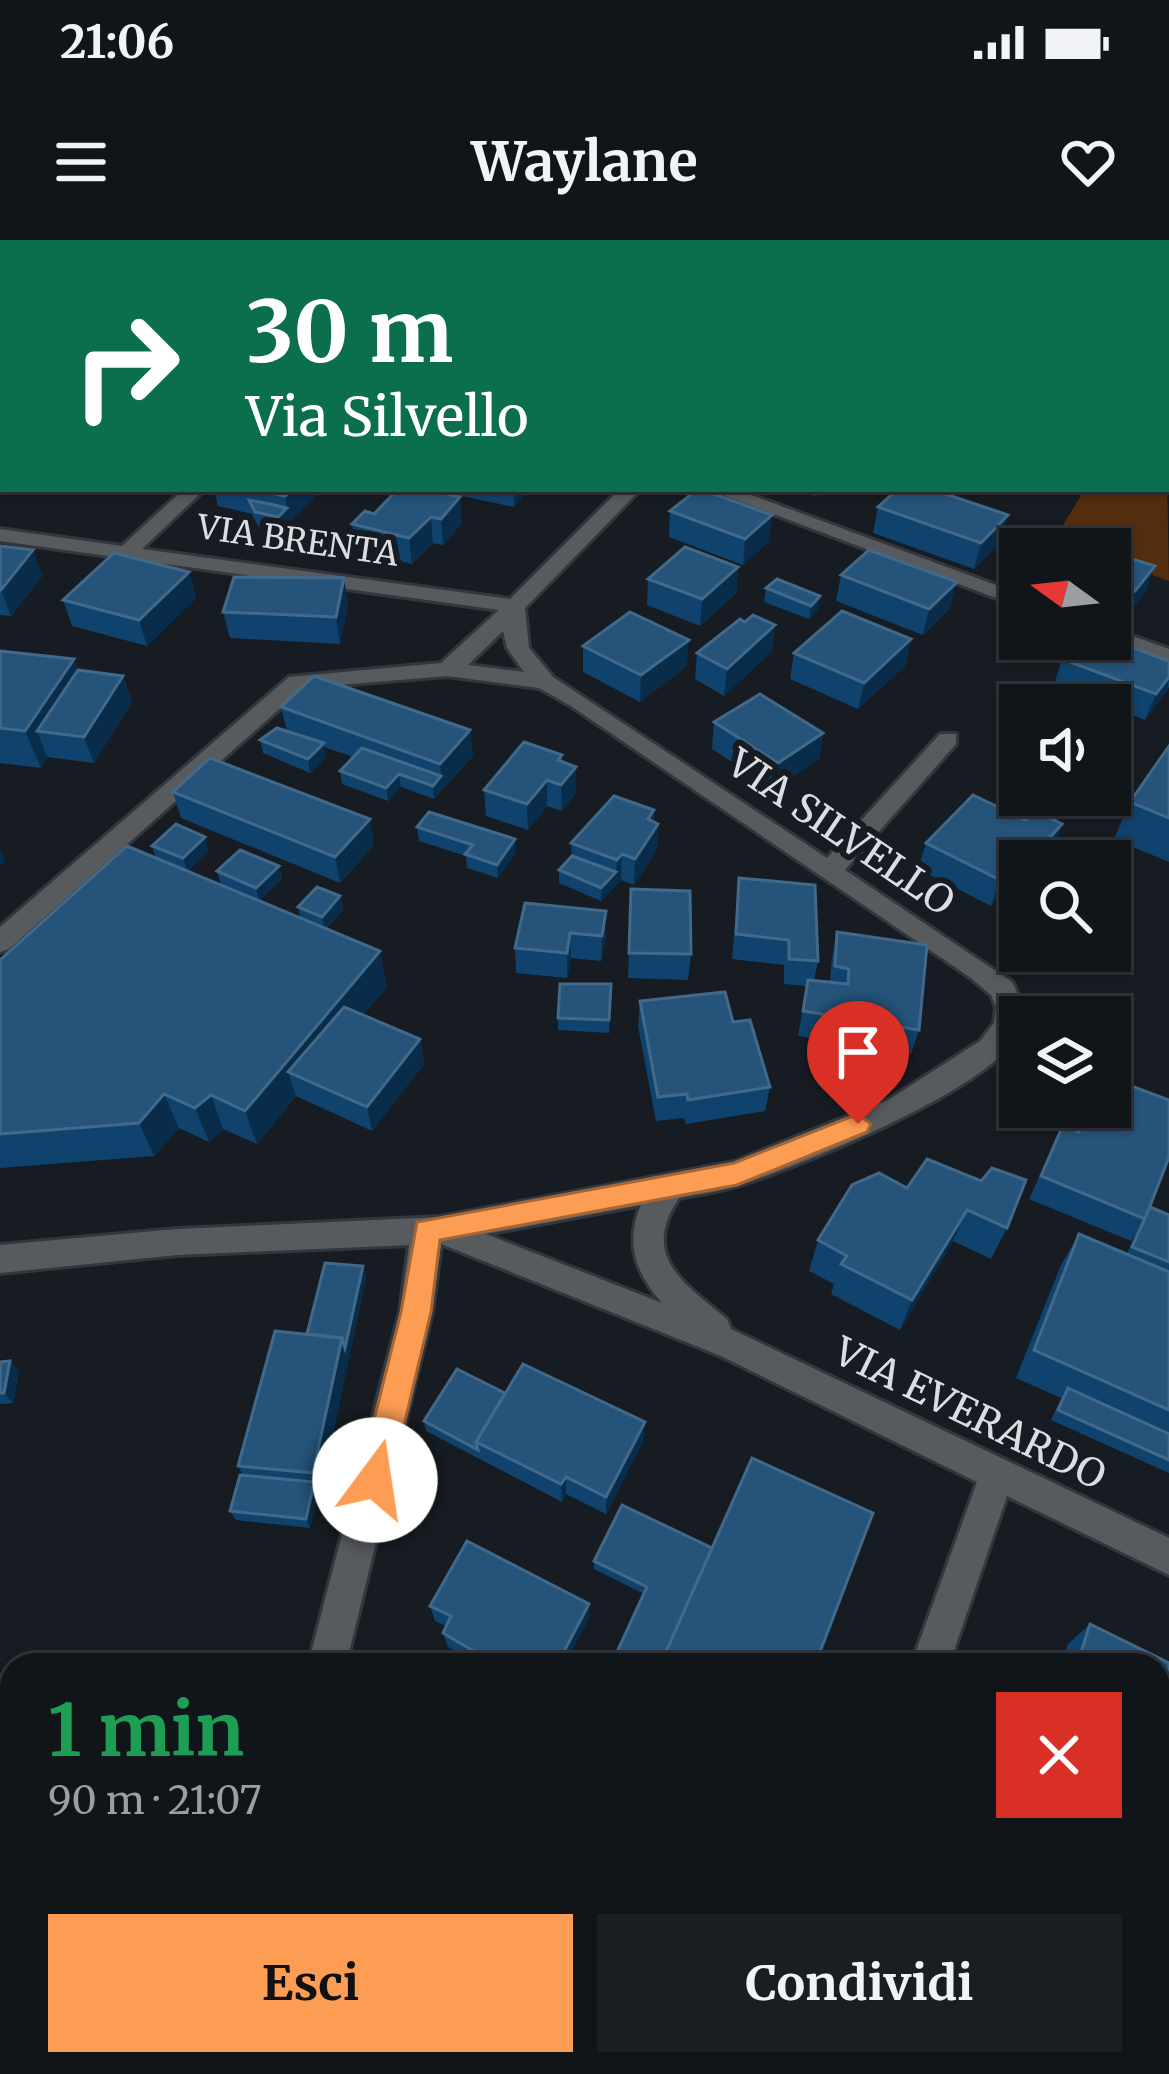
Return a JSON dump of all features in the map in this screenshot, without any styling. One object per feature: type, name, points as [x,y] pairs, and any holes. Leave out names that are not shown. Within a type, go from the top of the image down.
[{"type":"street","points":[[130,549],[191,492]]},
{"type":"street","points":[[447,669],[628,492]]},
{"type":"street","points":[[725,492],[999,594]]},
{"type":"street","name":"VIA BRENTA","points":[[0,535],[130,549],[515,606]]},
{"type":"street","points":[[515,606],[510,633],[516,648],[545,682]]},
{"type":"street","points":[[1131,643],[1169,657]]},
{"type":"street","name":"VIA SILVELLO","points":[[0,942],[296,682],[447,669],[545,682],[992,980],[1010,1007],[1008,1026],[990,1049],[898,1108],[737,1174],[434,1230],[177,1242],[0,1259]]},
{"type":"street","points":[[829,872],[948,739]]},
{"type":"street","name":"VIA EVERARDO","points":[[670,1186],[650,1211],[642,1233],[648,1257],[676,1297],[733,1345]]},
{"type":"street","points":[[330,1653],[434,1230]]},
{"type":"street","name":"VIA EVERARDO","points":[[434,1230],[733,1345],[1169,1557]]},
{"type":"street","points":[[934,1653],[998,1472]]},
{"type":"shaded area","points":[[1083,492],[1167,492],[1169,581],[1131,567],[1131,528],[1061,528]]},
{"type":"building","points":[[395,492],[460,497],[441,519],[431,517],[409,538],[352,524],[365,511],[374,514]]},
{"type":"building","points":[[694,492],[707,492],[772,515],[745,539],[670,511]]},
{"type":"building","points":[[895,492],[940,492],[1008,515],[981,543],[878,507]]},
{"type":"building","points":[[249,500],[287,508],[278,517],[255,512]]},
{"type":"building","points":[[0,546],[33,550],[1,590],[0,590]]},
{"type":"building","points":[[685,547],[738,567],[702,599],[648,579]]},
{"type":"building","points":[[869,550],[957,582],[929,609],[841,575]]},
{"type":"building","points":[[114,553],[189,572],[139,620],[63,600]]},
{"type":"building","points":[[1131,559],[1155,566],[1135,591],[1131,590]]},
{"type":"building","points":[[234,577],[344,578],[336,617],[223,612]]},
{"type":"building","points":[[777,579],[820,596],[811,606],[766,588]]},
{"type":"building","points":[[842,611],[911,639],[864,683],[794,653]]},
{"type":"building","points":[[630,612],[689,640],[641,675],[583,646]]},
{"type":"building","points":[[753,615],[775,625],[727,669],[697,653],[740,619],[745,622]]},
{"type":"building","points":[[1131,647],[1169,661],[1169,677],[1156,694],[1065,660],[1131,660]]},
{"type":"building","points":[[0,651],[74,659],[25,731],[0,728]]},
{"type":"building","points":[[78,670],[123,676],[84,737],[37,731]]},
{"type":"building","points":[[314,676],[470,730],[440,764],[281,707]]},
{"type":"building","points":[[760,694],[823,733],[778,763],[714,722]]},
{"type":"building","points":[[277,728],[324,743],[308,759],[260,740]]},
{"type":"building","points":[[524,742],[562,755],[558,760],[576,767],[561,785],[547,780],[527,804],[484,790]]},
{"type":"building","points":[[1169,746],[1169,818],[1131,801]]},
{"type":"building","points":[[362,748],[441,776],[433,786],[399,774],[386,788],[340,771]]},
{"type":"building","points":[[210,758],[370,819],[335,857],[173,792]]},
{"type":"building","points":[[973,795],[999,808],[999,816],[1025,820],[1046,816],[1062,824],[1048,840],[999,840],[999,880],[926,843]]},
{"type":"building","points":[[614,796],[654,810],[648,819],[658,824],[635,859],[622,854],[617,860],[571,843]]},
{"type":"building","points":[[429,812],[515,839],[497,865],[465,854],[473,845],[417,827]]},
{"type":"building","points":[[176,824],[205,837],[183,858],[152,846]]},
{"type":"building","points":[[127,846],[380,951],[245,1111],[211,1095],[195,1108],[164,1094],[139,1123],[0,1134],[0,960]]},
{"type":"building","points":[[240,850],[279,866],[256,888],[217,871]]},
{"type":"building","points":[[572,856],[616,872],[601,888],[559,870]]},
{"type":"building","points":[[739,878],[815,885],[818,961],[789,959],[789,940],[736,934]]},
{"type":"building","points":[[317,887],[340,896],[322,917],[298,907]]},
{"type":"building","points":[[631,889],[690,891],[691,954],[629,953]]},
{"type":"building","points":[[525,903],[606,911],[602,936],[570,933],[567,953],[515,948]]},
{"type":"building","points":[[837,932],[927,945],[919,1030],[803,1011],[808,980],[848,984],[849,969],[835,966]]},
{"type":"building","points":[[560,984],[611,984],[609,1020],[558,1018]]},
{"type":"building","points":[[725,992],[733,1022],[750,1020],[770,1087],[688,1100],[687,1094],[658,1097],[640,1001]]},
{"type":"building","points":[[344,1007],[420,1039],[367,1107],[288,1072]]},
{"type":"building","points":[[1131,1086],[1169,1100],[1169,1157],[1145,1219],[1041,1176],[1062,1128],[1079,1132],[1081,1128],[1131,1128]]},
{"type":"building","points":[[927,1159],[981,1181],[992,1168],[1026,1180],[1007,1228],[967,1210],[912,1300],[841,1264],[847,1256],[818,1240],[852,1185],[879,1173],[907,1188]]},
{"type":"building","points":[[1150,1207],[1169,1215],[1169,1262],[1132,1247]]},
{"type":"building","points":[[1079,1234],[1169,1272],[1169,1410],[1034,1350]]},
{"type":"building","points":[[325,1263],[363,1266],[345,1348],[342,1338],[307,1334]]},
{"type":"building","points":[[275,1331],[342,1338],[313,1473],[238,1466]]},
{"type":"building","points":[[10,1361],[4,1393],[0,1393],[0,1362]]},
{"type":"building","points":[[523,1364],[645,1422],[606,1497],[566,1477],[561,1484],[476,1442]]},
{"type":"building","points":[[457,1369],[505,1393],[476,1442],[478,1450],[424,1421]]},
{"type":"building","points":[[1068,1388],[1169,1434],[1169,1460],[1058,1410]]},
{"type":"building","points":[[752,1458],[873,1513],[820,1653],[665,1653]]},
{"type":"building","points":[[240,1475],[314,1482],[306,1519],[230,1511]]},
{"type":"building","points":[[622,1505],[712,1548],[665,1653],[617,1653],[647,1587],[594,1561]]},
{"type":"building","points":[[467,1541],[589,1604],[563,1653],[477,1653],[443,1633],[451,1616],[430,1606]]},
{"type":"building","points":[[1090,1624],[1149,1653],[1081,1653]]},
{"type":"route","points":[[375,1480],[416,1312],[427,1230],[737,1174],[858,1124]]}]
